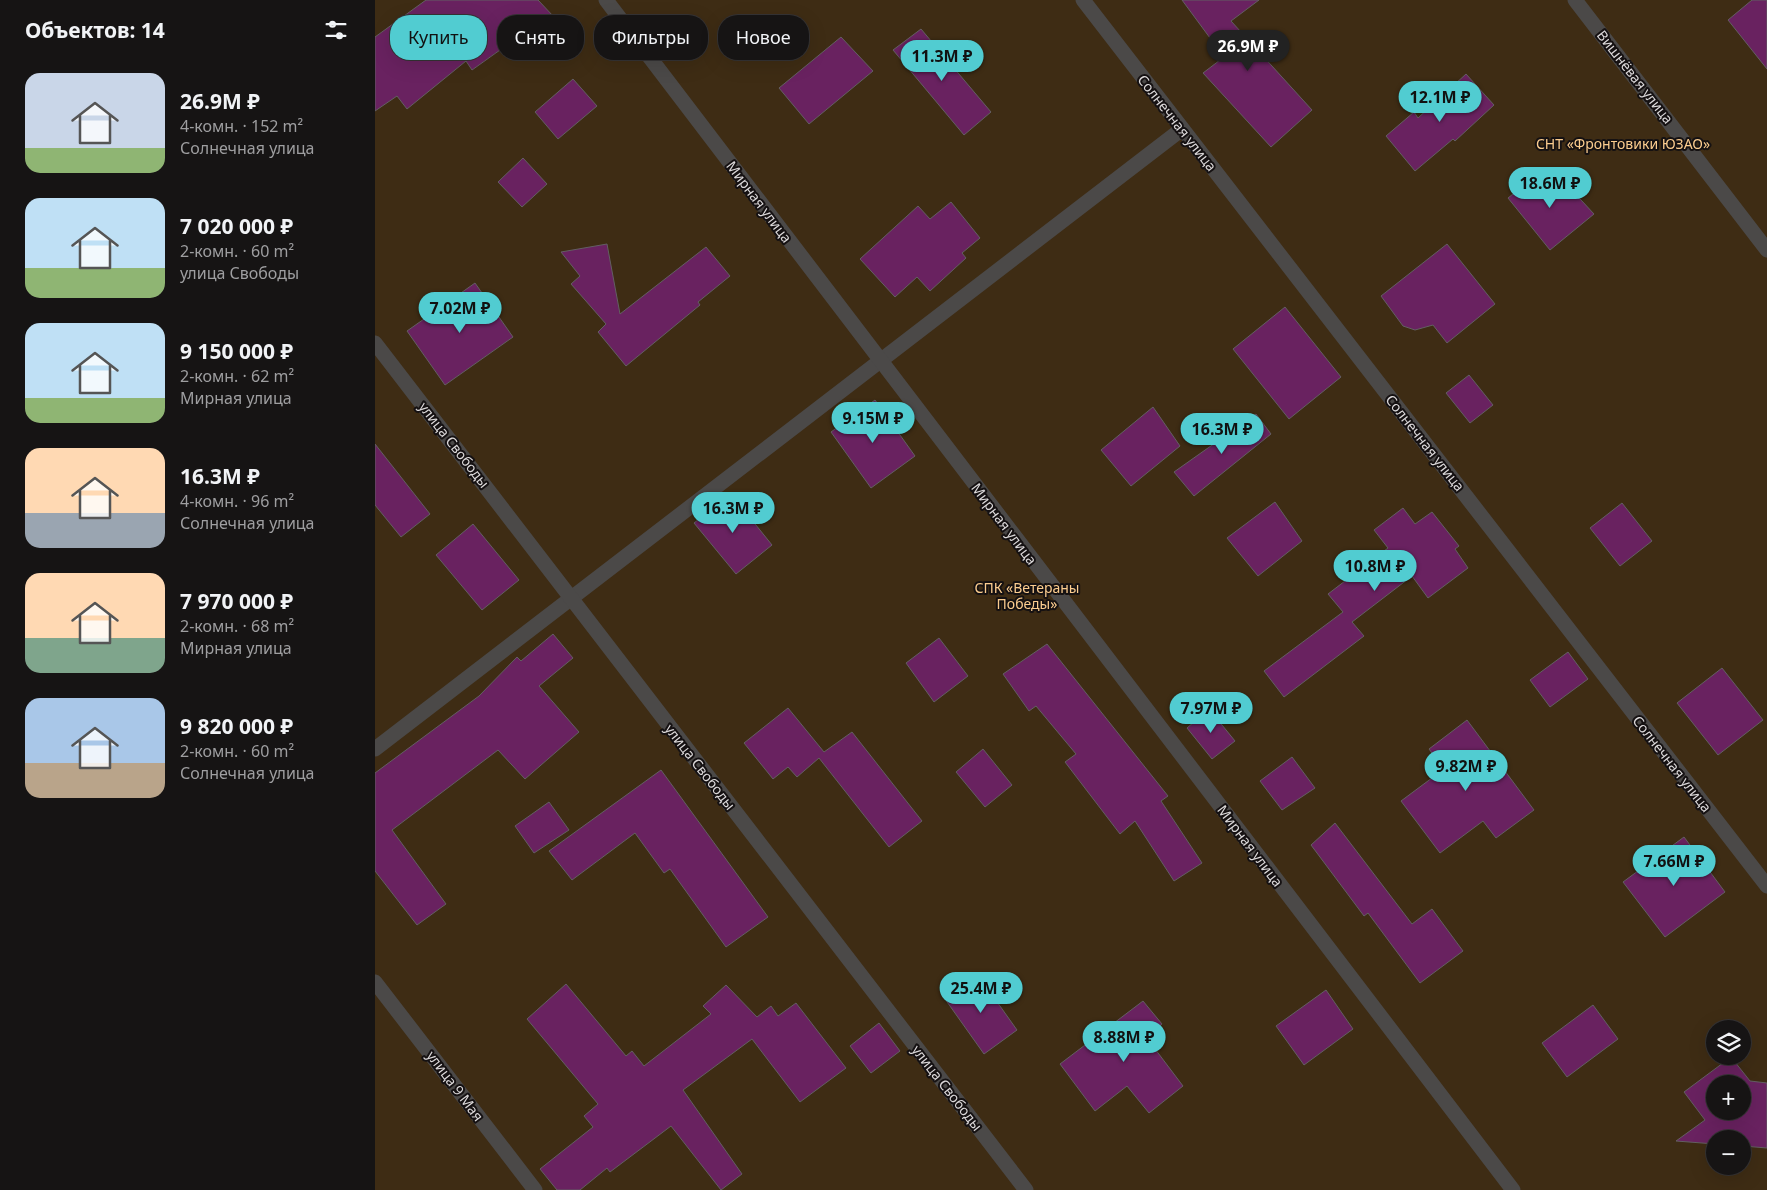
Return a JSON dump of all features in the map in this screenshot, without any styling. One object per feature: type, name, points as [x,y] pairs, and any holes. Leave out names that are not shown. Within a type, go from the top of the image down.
[{"type":"street","name":"Мирная улица","points":[[606,0],[1513,1190]]},
{"type":"street","name":"Солнечная улица","points":[[1083,0],[1767,886]]},
{"type":"street","name":"Вишнёвая улица","points":[[1575,0],[1767,250]]},
{"type":"street","points":[[375,749],[1182,129]]},
{"type":"street","name":"улица Свободы","points":[[375,343],[1026,1190]]},
{"type":"street","name":"улица 9 Мая","points":[[375,982],[535,1190]]},
{"type":"green space","name":"СПК «Ветераны Победы»","points":[[375,0],[1767,0],[1767,1190],[375,1190]]},
{"type":"building","points":[[426,0],[538,0],[552,15],[497,15],[497,52],[487,59],[487,15],[405,15]]},
{"type":"building","points":[[1182,0],[1259,0],[1231,21],[1312,110],[1271,147],[1203,73],[1224,57]]},
{"type":"building","points":[[1752,0],[1767,0],[1767,69],[1728,20]]},
{"type":"building","points":[[390,26],[390,60],[486,60],[472,70],[466,61],[407,109],[397,96],[375,111],[375,37]]},
{"type":"building","points":[[921,29],[991,112],[964,135],[893,50]]},
{"type":"building","points":[[841,37],[873,71],[809,124],[779,88]]},
{"type":"building","points":[[1466,74],[1494,105],[1455,141],[1453,139],[1415,171],[1386,136],[1414,112],[1418,118]]},
{"type":"building","points":[[573,79],[597,106],[558,139],[535,112]]},
{"type":"building","points":[[523,158],[547,184],[522,207],[498,182]]},
{"type":"building","points":[[1544,169],[1564,193],[1569,187],[1594,214],[1550,250],[1508,198]]},
{"type":"building","points":[[951,202],[980,238],[962,253],[966,258],[930,291],[917,277],[895,297],[860,259],[918,206],[930,219]]},
{"type":"building","points":[[607,244],[620,314],[706,247],[730,276],[698,302],[700,305],[626,366],[598,332],[606,324],[571,284],[580,276],[561,252]]},
{"type":"building","points":[[1447,244],[1495,304],[1447,343],[1433,325],[1415,330],[1403,326],[1381,296]]},
{"type":"building","points":[[475,283],[513,337],[445,385],[407,331]]},
{"type":"building","points":[[1285,307],[1341,377],[1289,419],[1233,349]]},
{"type":"building","points":[[1469,375],[1493,405],[1470,423],[1446,393]]},
{"type":"building","points":[[875,400],[915,456],[871,488],[831,432]]},
{"type":"building","points":[[1153,407],[1180,446],[1131,486],[1101,450]]},
{"type":"building","points":[[1256,414],[1271,434],[1194,496],[1174,472]]},
{"type":"building","points":[[375,444],[430,514],[401,537],[375,505]]},
{"type":"building","points":[[731,494],[772,545],[736,574],[694,523]]},
{"type":"building","points":[[1275,502],[1302,541],[1258,576],[1227,538]]},
{"type":"building","points":[[1622,503],[1652,541],[1620,566],[1590,528]]},
{"type":"building","points":[[1403,508],[1415,524],[1432,512],[1459,546],[1455,549],[1468,568],[1428,598],[1412,576],[1352,622],[1364,636],[1284,697],[1264,671],[1343,612],[1328,594],[1388,548],[1374,530]]},
{"type":"building","points":[[473,524],[519,580],[482,610],[436,555]]},
{"type":"building","points":[[553,634],[573,658],[539,686],[579,732],[525,779],[498,750],[392,830],[446,904],[417,925],[375,871],[375,773],[479,696],[517,657],[521,661]]},
{"type":"building","points":[[939,638],[968,676],[934,702],[906,663]]},
{"type":"building","points":[[1047,644],[1168,796],[1161,801],[1202,863],[1174,881],[1135,821],[1120,834],[1065,762],[1076,754],[1036,706],[1029,711],[1003,674]]},
{"type":"building","points":[[1568,652],[1588,679],[1550,707],[1530,680]]},
{"type":"building","points":[[1722,668],[1763,720],[1718,755],[1677,703]]},
{"type":"building","points":[[788,708],[824,752],[852,732],[922,821],[889,847],[819,758],[797,777],[788,767],[773,779],[744,743]]},
{"type":"building","points":[[1209,709],[1235,741],[1212,759],[1187,728]]},
{"type":"building","points":[[1467,720],[1534,810],[1496,838],[1483,821],[1440,853],[1401,801],[1444,769],[1429,749]]},
{"type":"building","points":[[983,749],[1012,785],[985,807],[956,772]]},
{"type":"building","points":[[1292,757],[1315,788],[1282,810],[1260,781]]},
{"type":"building","points":[[661,770],[768,917],[726,947],[670,869],[664,873],[635,833],[572,880],[549,851]]},
{"type":"building","points":[[549,802],[569,830],[534,853],[515,826]]},
{"type":"building","points":[[1335,823],[1412,924],[1432,909],[1463,951],[1420,983],[1368,913],[1364,916],[1311,845]]},
{"type":"building","points":[[1684,837],[1725,892],[1665,937],[1623,882]]},
{"type":"building","points":[[978,975],[1017,1030],[984,1054],[945,999]]},
{"type":"building","points":[[566,984],[626,1056],[632,1051],[644,1066],[711,1014],[703,1006],[726,985],[757,1017],[771,1006],[778,1016],[796,1003],[846,1068],[800,1102],[752,1039],[683,1090],[742,1174],[721,1190],[671,1126],[610,1172],[607,1168],[580,1190],[557,1190],[540,1169],[593,1127],[584,1116],[598,1104],[527,1019]]},
{"type":"building","points":[[1326,990],[1353,1029],[1304,1065],[1276,1026]]},
{"type":"building","points":[[1143,1001],[1162,1024],[1146,1037],[1183,1086],[1149,1113],[1127,1086],[1095,1111],[1060,1064]]},
{"type":"building","points":[[1593,1005],[1618,1039],[1567,1077],[1542,1043]]},
{"type":"building","points":[[879,1023],[900,1051],[871,1073],[850,1046]]},
{"type":"building","points":[[1720,1065],[1737,1065],[1745,1075],[1707,1075]]},
{"type":"building","points":[[1706,1076],[1706,1120],[1751,1120],[1751,1081],[1767,1083],[1767,1148],[1751,1147],[1751,1130],[1706,1130],[1706,1143],[1676,1141],[1705,1120],[1684,1092]]},
{"type":"park label","name":"СНТ «Фронтовики ЮЗАО»","points":[[1623,144]]}]
